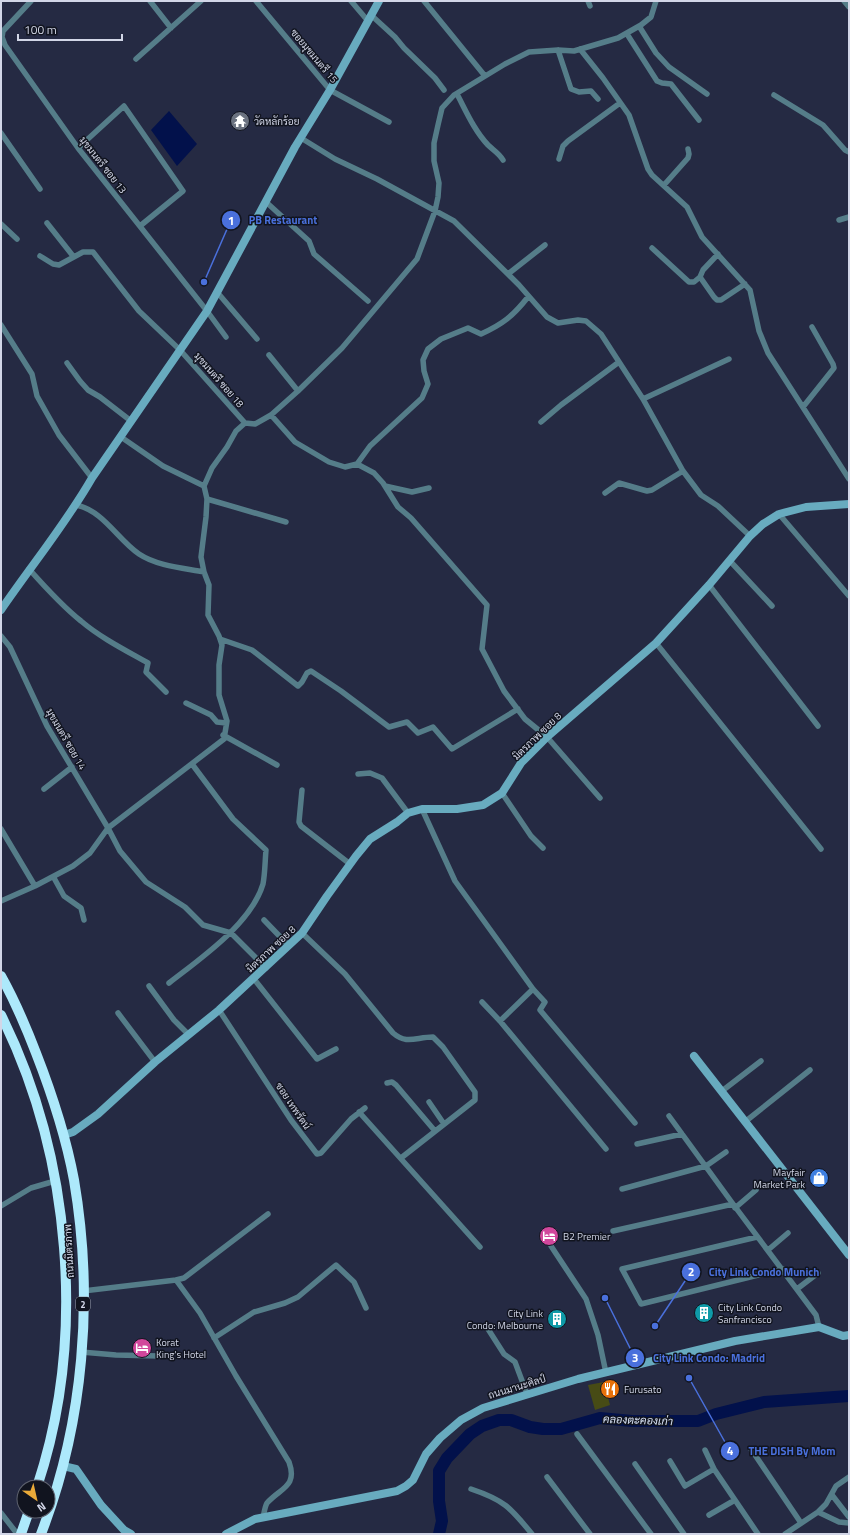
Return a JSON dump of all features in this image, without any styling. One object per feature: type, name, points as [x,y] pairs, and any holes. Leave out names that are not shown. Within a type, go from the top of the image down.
[{"type":"highway","name":"ถนนมิตรภาพ","points":[[1,976],[25,1026],[44,1074],[64,1135],[74,1179],[83,1263],[82,1352],[76,1404],[63,1466],[41,1534]]},
{"type":"highway","name":"ถนนมิตรภาพ","points":[[1,1015],[28,1078],[40,1116],[55,1181],[64,1260],[66,1289],[64,1348],[58,1399],[50,1444],[39,1479]]},
{"type":"highway","points":[[21,1534],[26,1519]]},
{"type":"street","name":"มุขมนตรี ซอย 13","points":[[31,1],[3,31],[2,37],[5,45],[78,148],[226,337]]},
{"type":"street","points":[[150,1],[171,28]]},
{"type":"street","points":[[136,59],[201,1]]},
{"type":"street","name":"ซอยมุขมนตรี 15","points":[[256,1],[330,90],[389,122]]},
{"type":"street","points":[[351,1],[395,37],[404,48],[435,78],[444,90]]},
{"type":"street","points":[[1,610],[76,505],[92,478],[207,311],[301,138],[330,90],[379,1]]},
{"type":"street","points":[[424,1],[486,76]]},
{"type":"street","points":[[1,901],[54,878],[73,866],[90,853],[108,828],[224,739],[223,735],[226,723],[224,708],[219,695],[219,665],[222,645],[208,614],[209,584],[204,572],[201,557],[207,499],[204,486],[212,468],[236,431],[244,423],[255,424],[271,415],[298,391],[342,348],[417,259],[435,211],[439,183],[434,161],[434,143],[442,108],[457,94],[529,52],[558,50],[574,51],[627,34],[651,17],[656,1]]},
{"type":"street","points":[[844,1],[849,7]]},
{"type":"street","points":[[639,26],[656,53],[668,68],[707,94]]},
{"type":"street","points":[[627,34],[656,81],[671,84],[699,120]]},
{"type":"street","points":[[580,49],[603,78],[629,116],[648,169],[652,175],[687,207],[702,236],[750,290],[759,331],[768,353],[849,480]]},
{"type":"street","points":[[558,50],[571,89],[580,92],[590,91],[598,99]]},
{"type":"street","points":[[457,94],[473,125],[488,146],[499,153],[503,160]]},
{"type":"street","points":[[774,95],[823,125],[845,150],[849,152]]},
{"type":"street","points":[[559,159],[563,146],[568,141],[620,103]]},
{"type":"street","points":[[78,148],[124,106],[183,191],[140,226]]},
{"type":"street","points":[[1,133],[40,189]]},
{"type":"street","points":[[301,138],[335,159],[377,179],[454,221],[508,274],[546,317],[558,323],[578,320],[586,321],[601,334],[643,399],[683,471],[701,495],[718,506],[750,536]]},
{"type":"street","points":[[664,185],[688,158],[688,149]]},
{"type":"street","points":[[266,202],[309,241],[314,254],[368,301]]},
{"type":"street","points":[[839,220],[849,217]]},
{"type":"street","points":[[40,256],[53,264],[59,265],[73,256],[47,223]]},
{"type":"street","points":[[1,224],[17,239]]},
{"type":"street","points":[[508,274],[545,245]]},
{"type":"street","points":[[652,248],[689,282],[694,282],[700,277],[703,270],[718,254]]},
{"type":"street","name":"มุขมนตรี ซอย 18","points":[[73,256],[83,252],[92,252],[139,311],[180,350],[244,423]]},
{"type":"street","points":[[700,277],[717,300],[720,300],[745,284]]},
{"type":"street","points":[[217,292],[257,339]]},
{"type":"street","points":[[271,415],[295,442],[330,462],[345,467],[357,464],[370,446],[422,398],[428,384],[424,371],[423,360],[428,349],[441,339],[468,328],[481,334],[491,330],[516,312],[528,297]]},
{"type":"street","points":[[1,325],[32,374],[37,396],[59,435],[92,478]]},
{"type":"street","points":[[803,407],[834,368],[812,327]]},
{"type":"street","points":[[269,355],[298,391]]},
{"type":"street","points":[[643,399],[729,359]]},
{"type":"street","points":[[541,422],[561,404],[619,362]]},
{"type":"street","points":[[67,363],[88,390],[100,397],[131,421]]},
{"type":"street","points":[[121,437],[163,466],[204,486]]},
{"type":"street","points":[[357,464],[374,473],[385,486],[398,507],[411,518],[487,605],[482,649],[504,691],[525,719],[547,737],[600,798]]},
{"type":"street","points":[[605,493],[619,483],[647,491],[652,490],[683,471]]},
{"type":"street","points":[[385,486],[412,492],[429,488]]},
{"type":"street","points":[[207,499],[286,522]]},
{"type":"street","name":"มิตรภาพ ซอย 8","points":[[64,1135],[73,1132],[98,1114],[155,1062],[220,1010],[289,946],[302,933],[350,864],[370,839],[397,822],[408,813],[422,809],[457,809],[483,805],[502,793],[522,763],[547,737],[656,643],[709,585],[750,536],[763,524],[779,514],[806,507],[849,504]]},
{"type":"street","points":[[76,505],[100,516],[126,543],[140,554],[157,562],[204,572]]},
{"type":"street","points":[[779,514],[849,596]]},
{"type":"street","points":[[730,561],[772,606]]},
{"type":"street","points":[[29,569],[81,621],[106,639],[148,663],[146,672],[166,692]]},
{"type":"street","points":[[709,585],[818,726]]},
{"type":"street","name":"มุขมนตรี ซอย 14","points":[[1,636],[10,647],[47,726],[108,828],[120,851],[146,882],[185,907],[203,925],[231,933]]},
{"type":"street","points":[[220,639],[252,650],[298,686],[307,673],[311,671],[341,691],[389,727],[407,722],[418,733],[433,727],[452,748],[518,709]]},
{"type":"street","points":[[656,643],[821,849]]},
{"type":"street","points":[[186,702],[212,715],[217,722],[226,723]]},
{"type":"street","points":[[223,735],[277,766]]},
{"type":"street","points":[[169,983],[231,933],[251,908],[263,884],[266,850],[234,819],[192,764]]},
{"type":"street","points":[[44,789],[72,767]]},
{"type":"street","points":[[358,774],[370,773],[382,778],[408,813]]},
{"type":"street","points":[[302,790],[299,822],[301,826],[350,864]]},
{"type":"street","points":[[502,793],[531,836],[543,848]]},
{"type":"street","points":[[422,809],[455,881],[545,1002],[540,1010],[635,1123]]},
{"type":"street","points":[[1,829],[35,886]]},
{"type":"street","points":[[54,878],[64,896],[81,908],[84,920]]},
{"type":"street","points":[[264,920],[289,946]]},
{"type":"street","points":[[231,933],[266,968]]},
{"type":"street","points":[[302,933],[334,962],[393,1033],[400,1039],[407,1041],[433,1037],[443,1047],[475,1092],[475,1100],[401,1158]]},
{"type":"street","points":[[254,979],[317,1059],[336,1049]]},
{"type":"street","points":[[149,986],[174,1020],[189,1035]]},
{"type":"street","points":[[500,1021],[534,989]]},
{"type":"street","points":[[482,1002],[500,1021],[606,1150]]},
{"type":"street","name":"ซอย เทพรัตน์","points":[[220,1010],[291,1120],[317,1154],[321,1153],[351,1119],[365,1108]]},
{"type":"street","points":[[118,1013],[155,1062]]},
{"type":"street","points":[[694,1056],[849,1255]]},
{"type":"street","points":[[722,1090],[760,1061]]},
{"type":"street","points":[[746,1121],[810,1070]]},
{"type":"street","points":[[387,1083],[392,1082],[396,1085],[435,1131]]},
{"type":"street","points":[[429,1102],[444,1124]]},
{"type":"street","points":[[359,1112],[480,1246]]},
{"type":"street","points":[[669,1116],[816,1315],[820,1327],[843,1336],[849,1335]]},
{"type":"street","points":[[637,1144],[682,1134]]},
{"type":"street","points":[[622,1189],[706,1166],[726,1152]]},
{"type":"street","points":[[1,1206],[31,1188],[55,1181]]},
{"type":"street","points":[[613,1231],[734,1206],[756,1190]]},
{"type":"street","points":[[83,1291],[184,1278],[268,1214]]},
{"type":"street","points":[[768,1250],[788,1234]]},
{"type":"street","points":[[757,1237],[622,1269],[641,1304],[783,1270]]},
{"type":"street","points":[[551,1246],[586,1299],[598,1335],[606,1373]]},
{"type":"street","points":[[214,1338],[254,1312],[285,1303],[298,1297],[336,1265],[354,1282],[366,1308]]},
{"type":"street","points":[[797,1289],[818,1273]]},
{"type":"street","points":[[176,1280],[200,1313],[289,1462],[292,1476],[287,1487],[267,1503],[263,1518]]},
{"type":"street","name":"ถนนมานะศิลป์","points":[[226,1534],[255,1520],[397,1491],[413,1480],[426,1454],[440,1438],[460,1420],[483,1408],[527,1394],[606,1373],[736,1341],[820,1327]]},
{"type":"street","points":[[488,1329],[505,1355],[515,1362],[527,1394]]},
{"type":"street","points":[[82,1352],[116,1355],[159,1356]]},
{"type":"street","points":[[577,1434],[650,1534]]},
{"type":"street","points":[[751,1449],[801,1523]]},
{"type":"street","points":[[705,1450],[714,1469],[758,1534]]},
{"type":"street","points":[[670,1461],[685,1486],[714,1469]]},
{"type":"street","points":[[635,1464],[684,1534]]},
{"type":"street","points":[[63,1466],[76,1469],[101,1505],[124,1530],[132,1534]]},
{"type":"street","points":[[547,1477],[590,1534]]},
{"type":"street","points":[[784,1534],[818,1512],[826,1504],[836,1486],[849,1477]]},
{"type":"street","points":[[471,1489],[496,1499],[508,1506],[532,1534]]},
{"type":"street","points":[[832,1495],[849,1517]]},
{"type":"street","points":[[709,1515],[735,1500]]},
{"type":"street","points":[[818,1512],[838,1522],[849,1523]]},
{"type":"street","points":[[1,1513],[15,1531],[21,1534]]},
{"type":"green space","points":[[604,1382],[610,1405],[595,1410],[588,1385]]},
{"type":"shaded area","points":[[169,111],[197,144],[177,166],[151,130]]},
{"type":"waterway","name":"คลองตะคองเก่า","points":[[439,1534],[442,1521],[439,1501],[439,1471],[447,1458],[470,1434],[482,1426],[499,1420],[511,1420],[530,1427],[543,1429],[561,1429],[600,1418],[632,1421],[698,1421],[716,1414],[764,1402],[849,1396]]},
{"type":"place","name":"วัดหลักร้อย","points":[[240,121]]},
{"type":"place","name":"PB Restaurant","points":[[204,282]]},
{"type":"place","name":"Mayfair Market Park","points":[[819,1178]]},
{"type":"place","name":"B2 Premier","points":[[549,1236]]},
{"type":"place","name":"City Link Condo: Madrid","points":[[605,1298]]},
{"type":"place","name":"City Link Condo Sanfrancisco","points":[[704,1313]]},
{"type":"place","name":"City Link Condo: Melbourne","points":[[557,1319]]},
{"type":"place","name":"City Link Condo Munich","points":[[655,1326]]},
{"type":"place","name":"Korat King's Hotel","points":[[142,1348]]},
{"type":"place","name":"THE DISH By Mom","points":[[689,1378]]},
{"type":"place","name":"Furusato","points":[[610,1389]]}]
